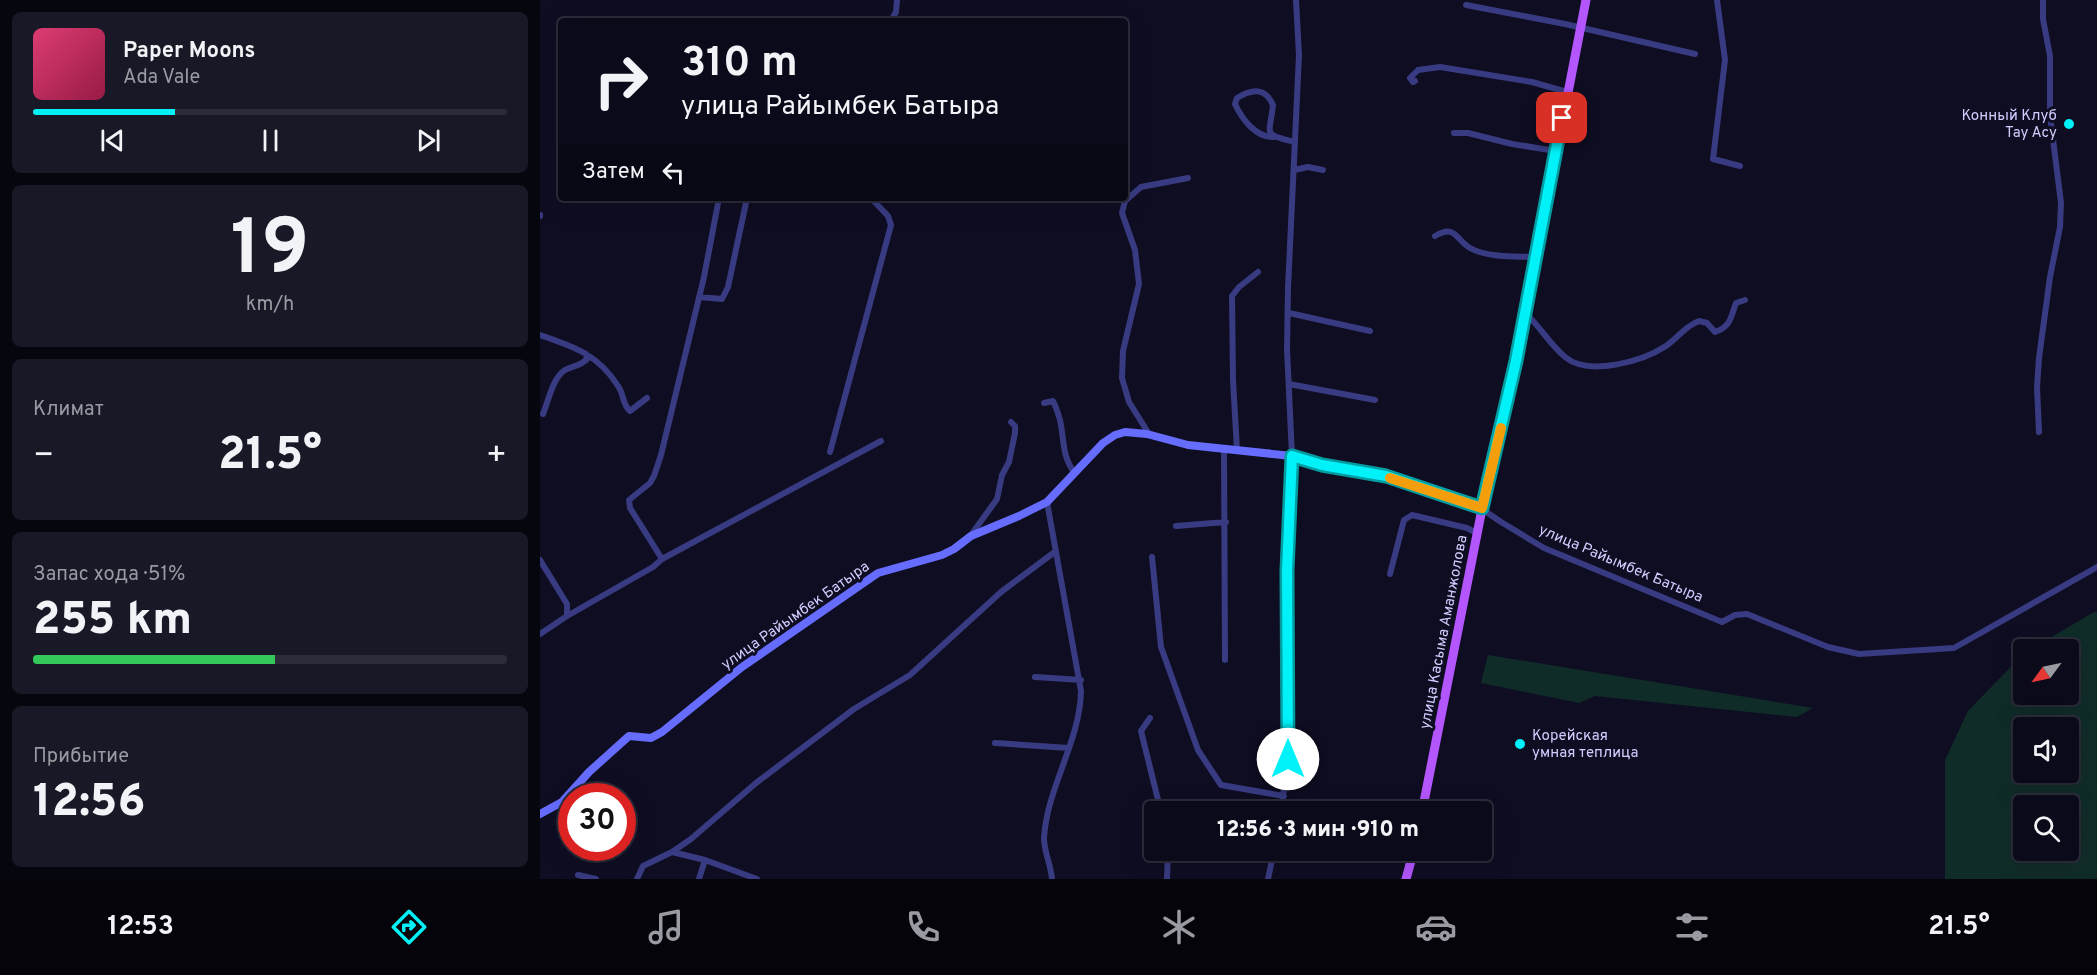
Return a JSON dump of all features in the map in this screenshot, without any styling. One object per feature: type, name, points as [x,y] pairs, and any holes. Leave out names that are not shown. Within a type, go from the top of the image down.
[{"type":"main road","name":"улица Касыма Аманжолова","points":[[1424,801],[1482,508],[1525,313],[1586,0]]},
{"type":"main road","points":[[1406,879],[1411,861]]},
{"type":"street","points":[[893,18],[896,12],[897,0]]},
{"type":"street","points":[[1283,801],[1288,759],[1287,571],[1292,456],[1287,349],[1299,55],[1296,0]]},
{"type":"street","points":[[1717,0],[1725,60],[1713,159],[1740,166]]},
{"type":"street","points":[[2039,432],[2037,387],[2039,358],[2050,278],[2060,227],[2061,203],[2050,114],[2050,56],[2043,19],[2043,0]]},
{"type":"street","points":[[1466,5],[1579,27],[1695,54]]},
{"type":"street","points":[[1415,81],[1413,82],[1410,78],[1418,70],[1440,67],[1532,82],[1567,92]]},
{"type":"street","points":[[1274,137],[1268,128],[1273,105],[1268,95],[1259,91],[1237,98],[1235,104],[1239,114],[1249,126],[1269,138],[1295,142]]},
{"type":"street","points":[[1454,133],[1468,133],[1512,144],[1556,151]]},
{"type":"street","points":[[1294,170],[1308,167],[1323,170]]},
{"type":"street","points":[[1128,198],[1141,187],[1188,178]]},
{"type":"street","points":[[662,559],[630,508],[629,500],[650,483],[654,476],[699,297],[718,201]]},
{"type":"street","points":[[699,297],[722,299],[725,293],[746,201]]},
{"type":"street","points":[[830,452],[891,225],[888,216],[874,201]]},
{"type":"street","points":[[1125,201],[1122,213],[1134,250],[1138,284],[1123,351],[1122,378],[1129,402],[1149,434]]},
{"type":"street","points":[[1435,236],[1444,231],[1452,231],[1470,248],[1488,253],[1536,257]]},
{"type":"street","points":[[1237,450],[1232,296],[1239,287],[1258,272]]},
{"type":"street","points":[[1525,313],[1565,357],[1574,363],[1607,366],[1636,359],[1660,349],[1668,345],[1686,328],[1699,321],[1707,324],[1715,332],[1719,331],[1729,324],[1736,303],[1745,300]]},
{"type":"street","points":[[1289,313],[1371,331]]},
{"type":"street","points":[[540,335],[595,358],[621,389],[625,406],[630,411],[647,398]]},
{"type":"street","points":[[543,414],[562,372],[584,363],[587,360],[586,354]]},
{"type":"street","points":[[1289,384],[1375,400]]},
{"type":"street","points":[[1044,403],[1053,401],[1060,418],[1065,453],[1069,466],[1074,472]]},
{"type":"street","points":[[971,536],[989,512],[1000,490],[1002,474],[1009,462],[1015,433],[1015,426],[1011,422]]},
{"type":"street","name":"улица Райымбек Батыра","points":[[540,814],[562,802],[589,772],[629,736],[651,738],[662,732],[742,667],[878,573],[942,555],[971,536],[1047,502],[1103,443],[1125,432],[1149,434],[1188,445],[1292,456],[1322,465],[1386,476],[1482,508],[1544,548],[1722,622],[1735,615],[1747,614],[1828,647],[1859,654],[1954,648],[2097,567]]},
{"type":"street","points":[[540,634],[653,567],[662,559],[881,441]]},
{"type":"street","points":[[1224,449],[1226,660]]},
{"type":"street","points":[[1047,502],[1081,680],[1081,705],[1049,806],[1044,839],[1052,879]]},
{"type":"street","points":[[1390,574],[1404,520],[1412,515],[1467,528],[1478,533]]},
{"type":"street","points":[[1176,526],[1226,522]]},
{"type":"street","points":[[637,879],[643,866],[672,852],[691,839],[756,783],[854,709],[910,675],[1001,592],[1056,551]]},
{"type":"street","points":[[1152,557],[1161,647],[1197,750],[1221,785],[1284,796]]},
{"type":"street","points":[[540,560],[567,604],[567,616]]},
{"type":"street","points":[[1035,677],[1081,680]]},
{"type":"street","points":[[1150,718],[1141,731],[1158,801]]},
{"type":"street","points":[[995,743],[1069,748]]},
{"type":"street","points":[[672,852],[705,860],[757,879]]},
{"type":"street","points":[[699,879],[705,860]]},
{"type":"street","points":[[1167,879],[1168,861]]},
{"type":"street","points":[[1268,879],[1272,861]]},
{"type":"street","points":[[578,875],[596,879]]},
{"type":"green space","points":[[2097,612],[2097,879],[1945,879],[1945,760],[1968,711],[2013,664],[2013,705],[2079,705],[2079,639],[2048,639]]},
{"type":"green space","points":[[1488,655],[1813,708],[1797,717],[1595,696],[1579,703],[1481,683]]},
{"type":"slow traffic","points":[[1390,478],[1482,508],[1501,428]]},
{"type":"place","name":"Конный Клуб Тау Асу","points":[[2069,124]]},
{"type":"place","name":"Корейская умная теплица","points":[[1520,744]]},
{"type":"route","points":[[1288,759],[1287,571],[1292,456],[1322,465],[1386,476],[1482,508],[1516,361],[1562,118]]}]
